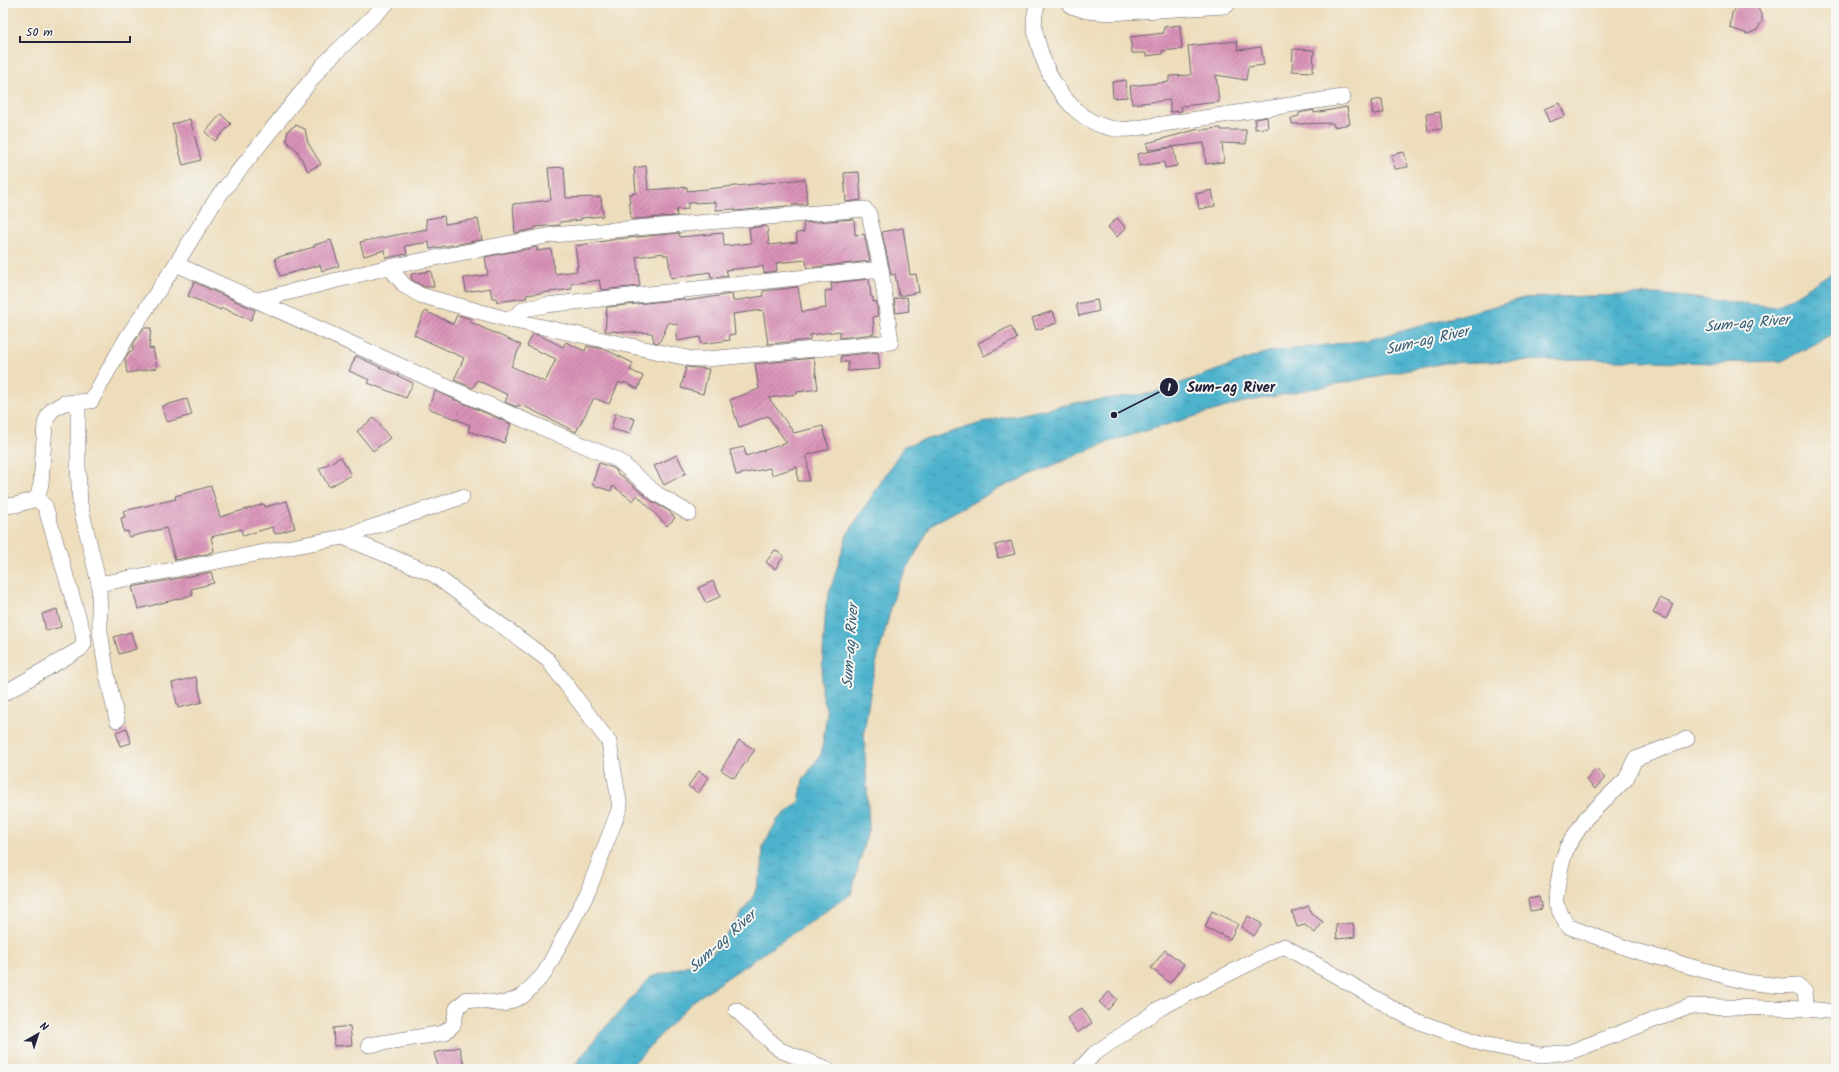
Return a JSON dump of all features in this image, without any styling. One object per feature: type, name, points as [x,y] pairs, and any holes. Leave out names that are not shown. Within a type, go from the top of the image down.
[{"type":"main road","points":[[1072,3],[1086,8],[1110,10],[1226,3]]},
{"type":"street","points":[[37,499],[41,484],[48,416],[52,410],[64,403],[91,401],[126,339],[176,264],[217,198],[324,64],[387,3]]},
{"type":"street","points":[[1038,3],[1033,25],[1044,61],[1056,87],[1078,113],[1091,121],[1108,128],[1130,129],[1342,97]]},
{"type":"street","points":[[258,300],[389,267],[552,235],[865,209],[869,214],[881,269],[891,342],[707,359],[692,359],[510,320],[420,295],[405,286],[389,267]]},
{"type":"street","points":[[176,264],[445,386],[618,460],[657,494],[689,513]]},
{"type":"street","points":[[510,320],[524,309],[546,305],[881,269]]},
{"type":"street","points":[[78,403],[78,466],[80,504],[99,584],[101,603],[100,631],[106,675],[117,720]]},
{"type":"street","points":[[99,584],[343,537],[462,497]]},
{"type":"street","points":[[3,506],[15,505],[37,499]]},
{"type":"street","points":[[3,694],[80,649],[84,644],[83,633],[45,506],[37,499]]},
{"type":"street","points":[[343,537],[433,574],[548,660],[609,742],[620,808],[587,894],[544,974],[523,996],[503,1004],[466,999],[457,1008],[453,1025],[444,1033],[369,1045]]},
{"type":"street","points":[[1687,739],[1636,759],[1626,779],[1586,818],[1567,847],[1561,866],[1555,902],[1567,926],[1632,950],[1746,982],[1781,986],[1796,985],[1805,992],[1807,1009]]},
{"type":"street","points":[[1080,1069],[1094,1054],[1162,1007],[1284,946],[1413,1020],[1483,1044],[1541,1055],[1570,1052],[1691,1006],[1807,1009],[1836,1012]]},
{"type":"street","points":[[736,1010],[780,1050],[827,1069]]},
{"type":"water","points":[[1836,270],[1836,333],[1782,361],[1714,363],[1589,359],[1445,363],[1240,403],[1105,443],[1000,488],[932,524],[897,586],[873,675],[864,732],[869,826],[851,894],[693,1001],[628,1069],[572,1069],[601,1032],[651,977],[692,964],[714,952],[754,895],[762,869],[763,846],[778,819],[799,802],[803,780],[821,754],[827,714],[821,688],[826,604],[847,535],[904,446],[992,420],[1081,402],[1153,393],[1268,352],[1369,340],[1524,298],[1657,294],[1776,307]]},
{"type":"building","points":[[1743,3],[1754,5],[1758,8],[1762,17],[1762,22],[1757,30],[1748,34],[1730,28],[1732,13],[1739,5]]},
{"type":"building","points":[[1180,25],[1182,49],[1162,51],[1162,54],[1146,56],[1146,53],[1132,53],[1130,37],[1164,33],[1164,27]]},
{"type":"building","points":[[1237,41],[1238,50],[1261,47],[1264,65],[1248,67],[1246,80],[1216,75],[1219,102],[1181,106],[1182,111],[1170,112],[1170,100],[1132,104],[1130,86],[1169,82],[1169,76],[1191,75],[1188,46]]},
{"type":"building","points":[[1293,49],[1314,50],[1313,72],[1292,71]]},
{"type":"building","points":[[1126,80],[1127,97],[1113,98],[1112,82]]},
{"type":"building","points":[[1382,99],[1384,113],[1373,114],[1371,101]]},
{"type":"building","points":[[1560,103],[1565,116],[1549,122],[1544,109]]},
{"type":"building","points":[[1347,107],[1350,124],[1334,127],[1333,123],[1292,124],[1291,118],[1299,116],[1299,113],[1314,110],[1314,113]]},
{"type":"building","points":[[1440,112],[1442,129],[1428,131],[1426,114]]},
{"type":"building","points":[[221,114],[231,124],[215,141],[205,132]]},
{"type":"building","points":[[1267,117],[1268,128],[1255,129],[1255,119]]},
{"type":"building","points":[[190,119],[201,160],[183,165],[172,124]]},
{"type":"building","points":[[296,125],[305,129],[308,143],[321,164],[308,171],[296,149],[286,140],[288,130]]},
{"type":"building","points":[[1221,128],[1221,130],[1246,130],[1246,144],[1222,143],[1224,162],[1206,164],[1204,143],[1148,150],[1147,143],[1199,129]]},
{"type":"building","points":[[1173,147],[1177,166],[1165,168],[1164,162],[1139,166],[1137,154]]},
{"type":"building","points":[[1404,152],[1408,167],[1395,169],[1391,155]]},
{"type":"building","points":[[646,166],[648,190],[687,187],[687,191],[805,179],[807,204],[735,211],[735,209],[716,210],[716,202],[688,203],[688,209],[676,210],[677,216],[631,219],[629,194],[636,193],[634,168]]},
{"type":"building","points":[[564,167],[566,198],[601,197],[603,216],[560,222],[560,225],[535,227],[535,229],[515,233],[513,204],[551,200],[548,168]]},
{"type":"building","points":[[859,172],[861,200],[846,202],[844,173]]},
{"type":"building","points":[[1212,190],[1215,206],[1199,209],[1196,194]]},
{"type":"building","points":[[444,216],[445,224],[478,219],[482,240],[430,249],[429,242],[405,246],[407,254],[386,258],[385,250],[364,256],[360,242],[427,229],[426,219]]},
{"type":"building","points":[[1117,218],[1126,228],[1117,237],[1108,227]]},
{"type":"building","points":[[854,219],[855,235],[864,234],[870,261],[807,268],[806,260],[776,263],[777,271],[764,273],[763,266],[726,270],[728,276],[711,278],[710,272],[671,278],[668,255],[663,255],[663,253],[636,257],[640,286],[601,290],[599,280],[571,284],[572,289],[526,295],[527,298],[497,302],[496,298],[492,298],[490,288],[466,292],[464,278],[488,275],[485,257],[537,247],[537,251],[551,249],[555,274],[577,271],[576,267],[578,267],[575,246],[617,239],[679,233],[680,237],[723,233],[724,246],[751,243],[749,228],[767,226],[769,245],[797,242],[796,233],[804,232],[803,223]]},
{"type":"building","points":[[903,228],[910,275],[916,274],[919,292],[899,296],[895,274],[891,275],[882,232]]},
{"type":"building","points":[[331,240],[339,266],[322,271],[320,265],[280,276],[275,258],[314,247],[314,245]]},
{"type":"building","points":[[431,271],[434,287],[424,287],[412,280],[411,274]]},
{"type":"building","points":[[869,279],[871,297],[873,297],[873,302],[876,301],[878,316],[873,317],[874,334],[840,338],[840,331],[810,335],[810,340],[768,344],[763,310],[733,314],[735,334],[729,335],[730,340],[701,344],[700,337],[677,341],[676,333],[678,325],[669,322],[659,343],[654,342],[652,333],[605,331],[607,307],[684,299],[685,301],[732,294],[733,301],[763,296],[763,291],[798,287],[802,312],[826,308],[825,291],[832,290],[831,283]]},
{"type":"building","points":[[194,282],[255,310],[251,320],[222,308],[221,310],[188,296]]},
{"type":"building","points":[[907,297],[909,311],[896,313],[894,299]]},
{"type":"building","points":[[1097,300],[1099,311],[1079,316],[1076,304]]},
{"type":"building","points":[[425,311],[453,324],[457,315],[471,319],[470,322],[521,345],[511,366],[545,382],[556,359],[527,346],[533,334],[541,336],[563,347],[566,342],[585,351],[587,346],[604,349],[633,363],[630,370],[643,376],[638,389],[624,382],[623,384],[619,382],[609,404],[594,398],[576,432],[528,408],[518,405],[517,407],[505,402],[508,395],[477,380],[473,388],[454,380],[464,358],[414,335]]},
{"type":"building","points":[[1053,311],[1057,323],[1036,330],[1032,318]]},
{"type":"building","points":[[1011,326],[1017,339],[984,356],[978,343]]},
{"type":"building","points":[[144,328],[151,328],[149,349],[153,348],[157,368],[127,373],[125,359],[129,352],[133,351],[133,344]]},
{"type":"building","points":[[878,352],[880,369],[848,371],[848,362],[841,362],[841,356]]},
{"type":"building","points":[[356,356],[413,383],[406,398],[368,383],[370,380],[349,371]]},
{"type":"building","points":[[814,358],[818,389],[769,398],[794,433],[823,426],[829,449],[807,455],[809,481],[798,481],[797,467],[772,475],[770,468],[736,475],[730,450],[744,447],[746,456],[787,443],[768,416],[739,427],[730,400],[759,389],[755,364]]},
{"type":"building","points":[[686,367],[709,369],[703,394],[681,388]]},
{"type":"building","points":[[435,391],[511,424],[504,443],[468,431],[470,425],[428,408]]},
{"type":"building","points":[[187,399],[192,415],[167,422],[162,406]]},
{"type":"building","points":[[616,413],[635,419],[630,434],[611,429]]},
{"type":"building","points":[[374,418],[390,438],[373,451],[357,431]]},
{"type":"building","points":[[677,455],[686,473],[664,485],[654,466]]},
{"type":"building","points":[[341,457],[351,475],[329,487],[319,469]]},
{"type":"building","points":[[599,463],[613,468],[651,501],[669,511],[675,518],[667,526],[637,495],[633,501],[613,486],[611,491],[592,485]]},
{"type":"building","points":[[211,486],[220,517],[264,504],[265,507],[287,501],[295,528],[275,534],[272,527],[243,536],[241,529],[211,537],[214,551],[207,554],[175,560],[166,528],[129,537],[128,531],[124,532],[121,518],[125,517],[123,511],[176,499],[175,496]]},
{"type":"building","points":[[1011,541],[1015,554],[998,558],[995,545]]},
{"type":"building","points":[[775,550],[784,556],[775,569],[766,562]]},
{"type":"building","points":[[211,572],[214,583],[191,589],[193,595],[138,609],[132,587]]},
{"type":"building","points":[[713,581],[721,596],[706,603],[698,588]]},
{"type":"building","points":[[1660,598],[1673,604],[1666,619],[1653,613]]},
{"type":"building","points":[[57,609],[61,627],[46,631],[42,614]]},
{"type":"building","points":[[131,632],[136,649],[119,654],[114,637]]},
{"type":"building","points":[[196,677],[202,702],[178,708],[172,683]]},
{"type":"building","points":[[127,728],[131,743],[120,746],[116,732]]},
{"type":"building","points":[[739,740],[755,750],[734,778],[721,770]]},
{"type":"building","points":[[1596,769],[1605,778],[1595,789],[1586,780]]},
{"type":"building","points":[[699,771],[709,778],[698,793],[688,786]]},
{"type":"building","points":[[1539,897],[1542,909],[1530,911],[1528,899]]},
{"type":"building","points":[[1309,906],[1311,913],[1323,922],[1315,933],[1305,925],[1297,927],[1292,912]]},
{"type":"building","points":[[1212,911],[1238,924],[1230,939],[1205,927]]},
{"type":"building","points":[[1248,916],[1262,924],[1254,936],[1241,927]]},
{"type":"building","points":[[1353,923],[1355,937],[1337,939],[1336,925]]},
{"type":"building","points":[[1165,950],[1184,964],[1170,983],[1151,968]]},
{"type":"building","points":[[1109,992],[1117,999],[1108,1010],[1099,1002]]},
{"type":"building","points":[[1082,1008],[1092,1023],[1077,1033],[1067,1018]]},
{"type":"building","points":[[350,1026],[352,1045],[334,1046],[333,1028]]},
{"type":"building","points":[[459,1047],[465,1067],[457,1069],[439,1069],[434,1053]]},
{"type":"place","name":"Sum-ag River","points":[[1114,415]]}]
